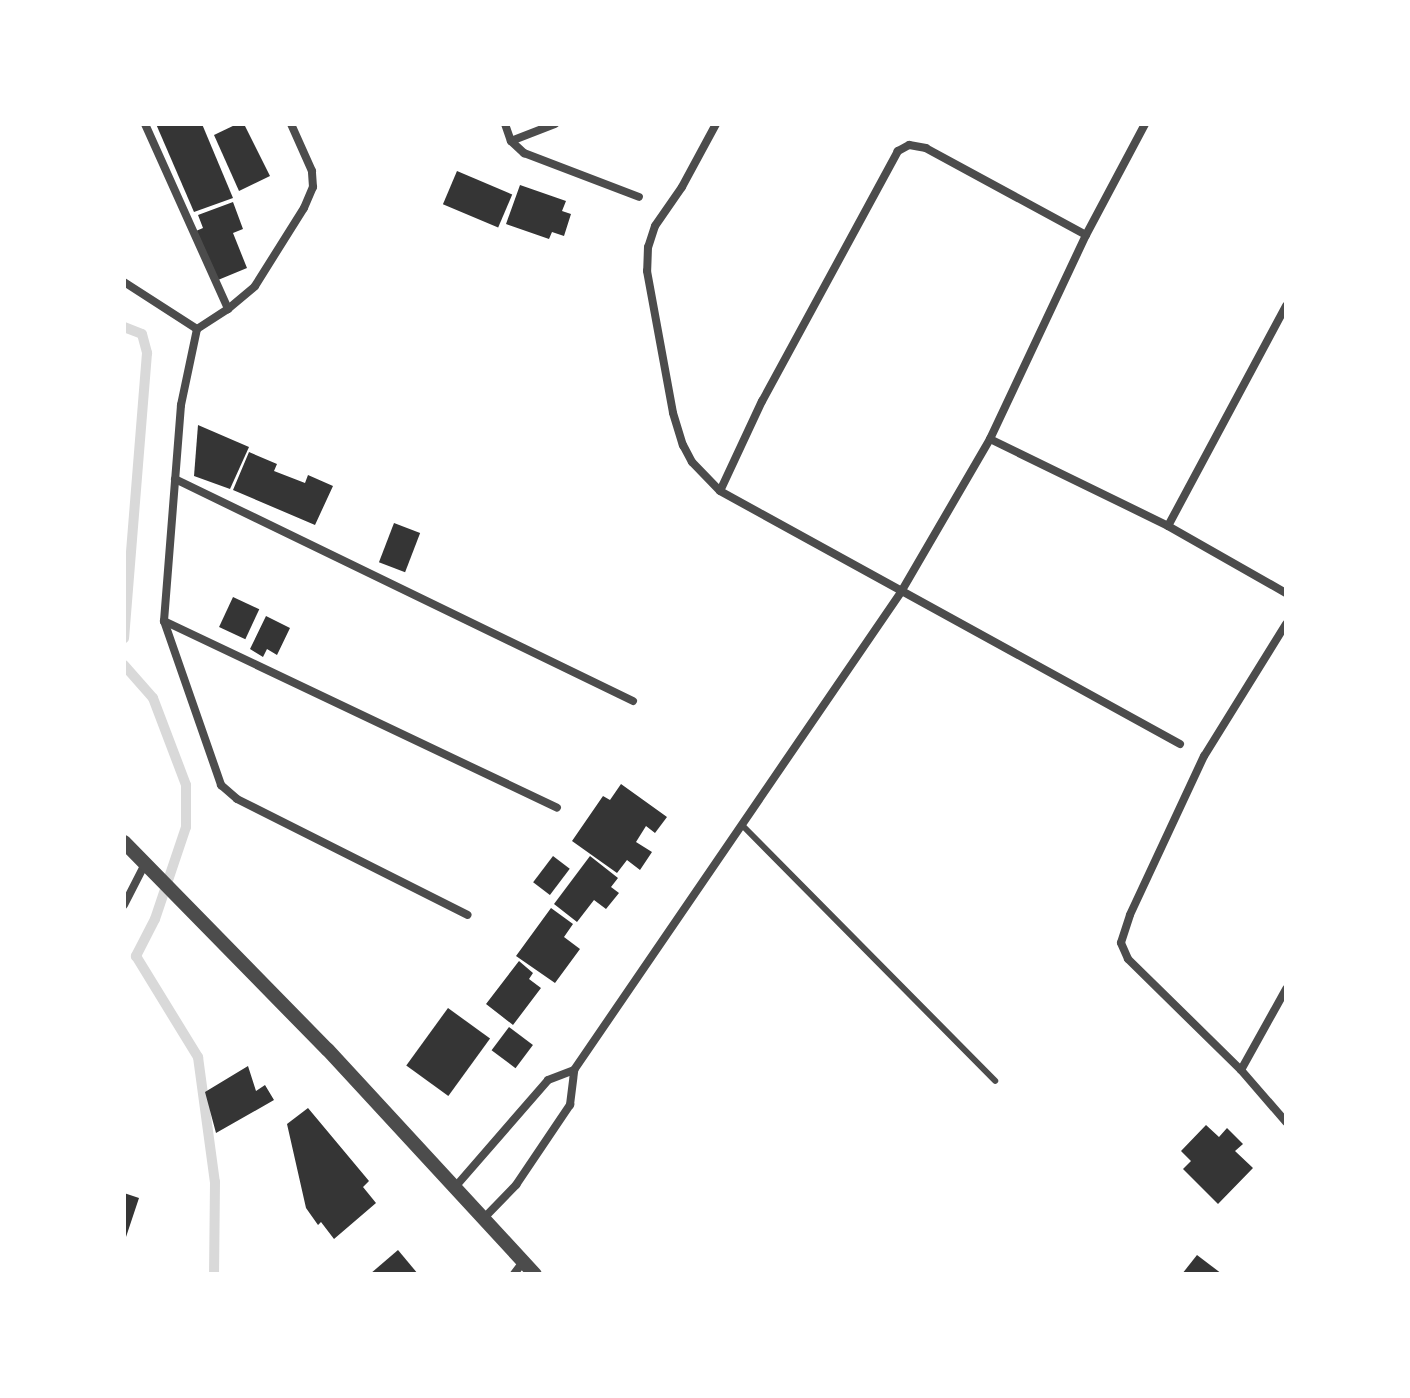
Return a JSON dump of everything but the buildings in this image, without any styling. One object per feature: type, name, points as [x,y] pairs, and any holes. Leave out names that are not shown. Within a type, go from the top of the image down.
[{"type":"street","points":[[145,124],[228,309]]},
{"type":"street","points":[[291,124],[312,171],[313,187],[304,208],[255,286],[197,329],[181,405],[164,621],[221,785],[237,799],[468,915]]},
{"type":"street","points":[[505,124],[511,141],[524,153],[639,197]]},
{"type":"street","points":[[511,141],[555,124]]},
{"type":"street","points":[[716,124],[682,187],[655,226],[648,247],[647,271],[673,413],[692,462],[720,491],[1180,744]]},
{"type":"street","points":[[485,1217],[516,1185],[570,1105],[574,1070],[901,592],[990,439],[1086,235],[1145,124]]},
{"type":"street","points":[[720,491],[762,401],[898,151],[909,145],[926,148],[1086,235]]},
{"type":"street","points":[[124,282],[197,329]]},
{"type":"street","points":[[1168,526],[1286,306]]},
{"type":"street","points":[[990,439],[1168,526],[1286,593]]},
{"type":"street","points":[[175,479],[633,701]]},
{"type":"street","points":[[164,621],[557,808]]},
{"type":"street","points":[[1286,624],[1204,756],[1130,915],[1121,943],[1128,959],[1241,1070],[1286,1122]]},
{"type":"street","points":[[124,842],[328,1050],[485,1217],[519,1268],[535,1274]]},
{"type":"street","points":[[124,905],[145,864]]},
{"type":"street","points":[[1241,1070],[1286,989]]},
{"type":"street","points":[[456,1186],[548,1080],[574,1070]]},
{"type":"lane","points":[[742,825],[995,1081]]},
{"type":"waterway","points":[[124,327],[142,334],[147,353],[124,638]]},
{"type":"waterway","points":[[124,665],[153,698],[186,785],[186,827],[155,919],[136,956],[198,1057],[215,1182],[214,1274]]}]
